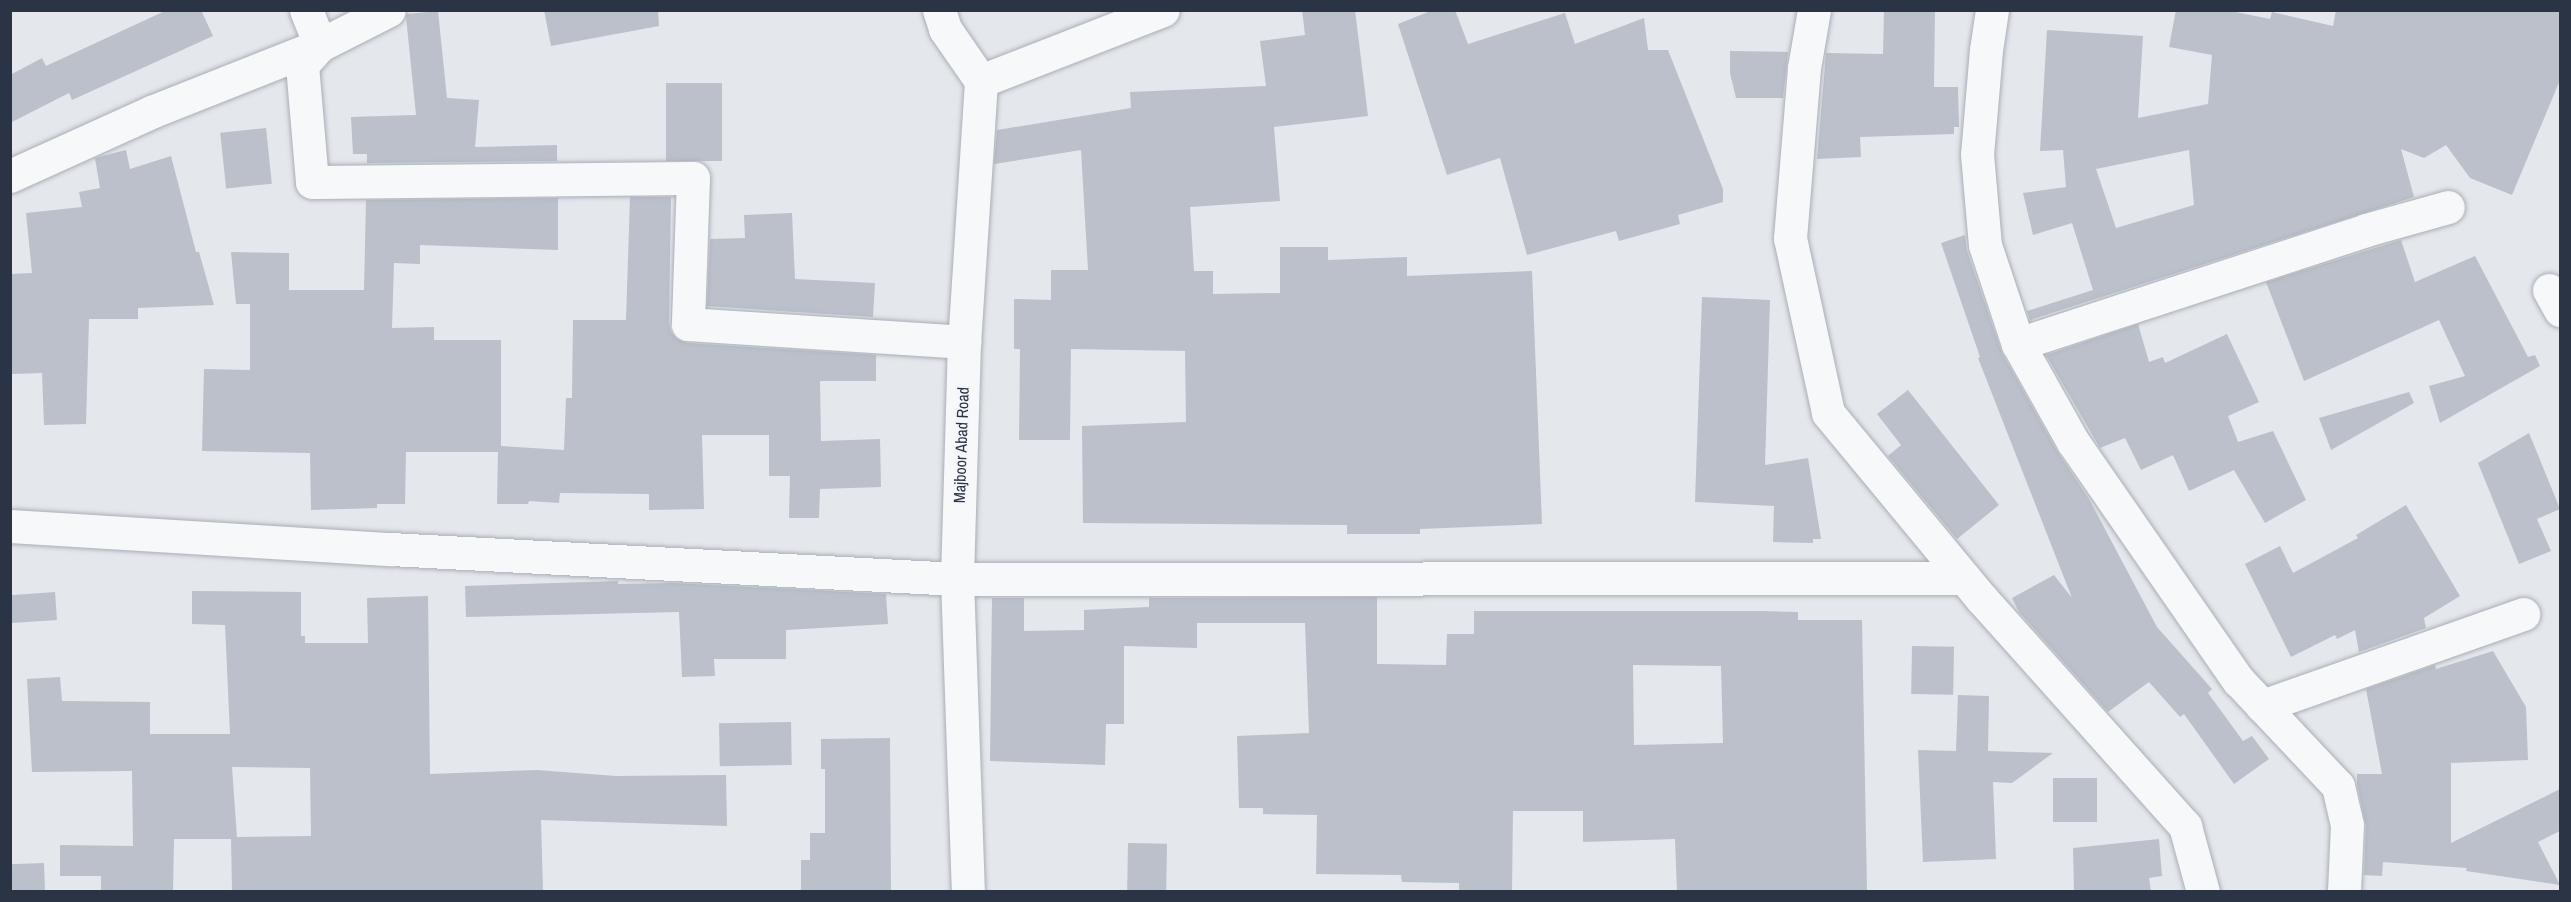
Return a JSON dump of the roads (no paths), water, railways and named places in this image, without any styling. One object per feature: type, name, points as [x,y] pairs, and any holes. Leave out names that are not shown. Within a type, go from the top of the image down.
[{"type":"street","points":[[306,10],[320,45]]},
{"type":"street","points":[[10,176],[151,112],[320,45],[389,10]]},
{"type":"street","points":[[939,10],[945,29],[981,81],[1163,10]]},
{"type":"street","points":[[1814,10],[1804,68],[1790,237],[1828,413],[1964,578],[2185,825],[2203,891]]},
{"type":"street","points":[[1992,10],[1986,50],[1977,154],[1985,245],[2018,344],[2073,442],[2238,680],[2338,786],[2347,825],[2344,891]]},
{"type":"street","points":[[320,45],[302,65],[312,182],[693,178],[688,324],[964,342]]},
{"type":"street","name":"Majboor Abad Road","points":[[968,891],[957,579],[964,342],[981,81]]},
{"type":"street","points":[[2018,344],[2366,230],[2448,207]]},
{"type":"street","points":[[10,526],[957,579],[1964,578]]},
{"type":"street","points":[[2262,706],[2523,614]]}]
